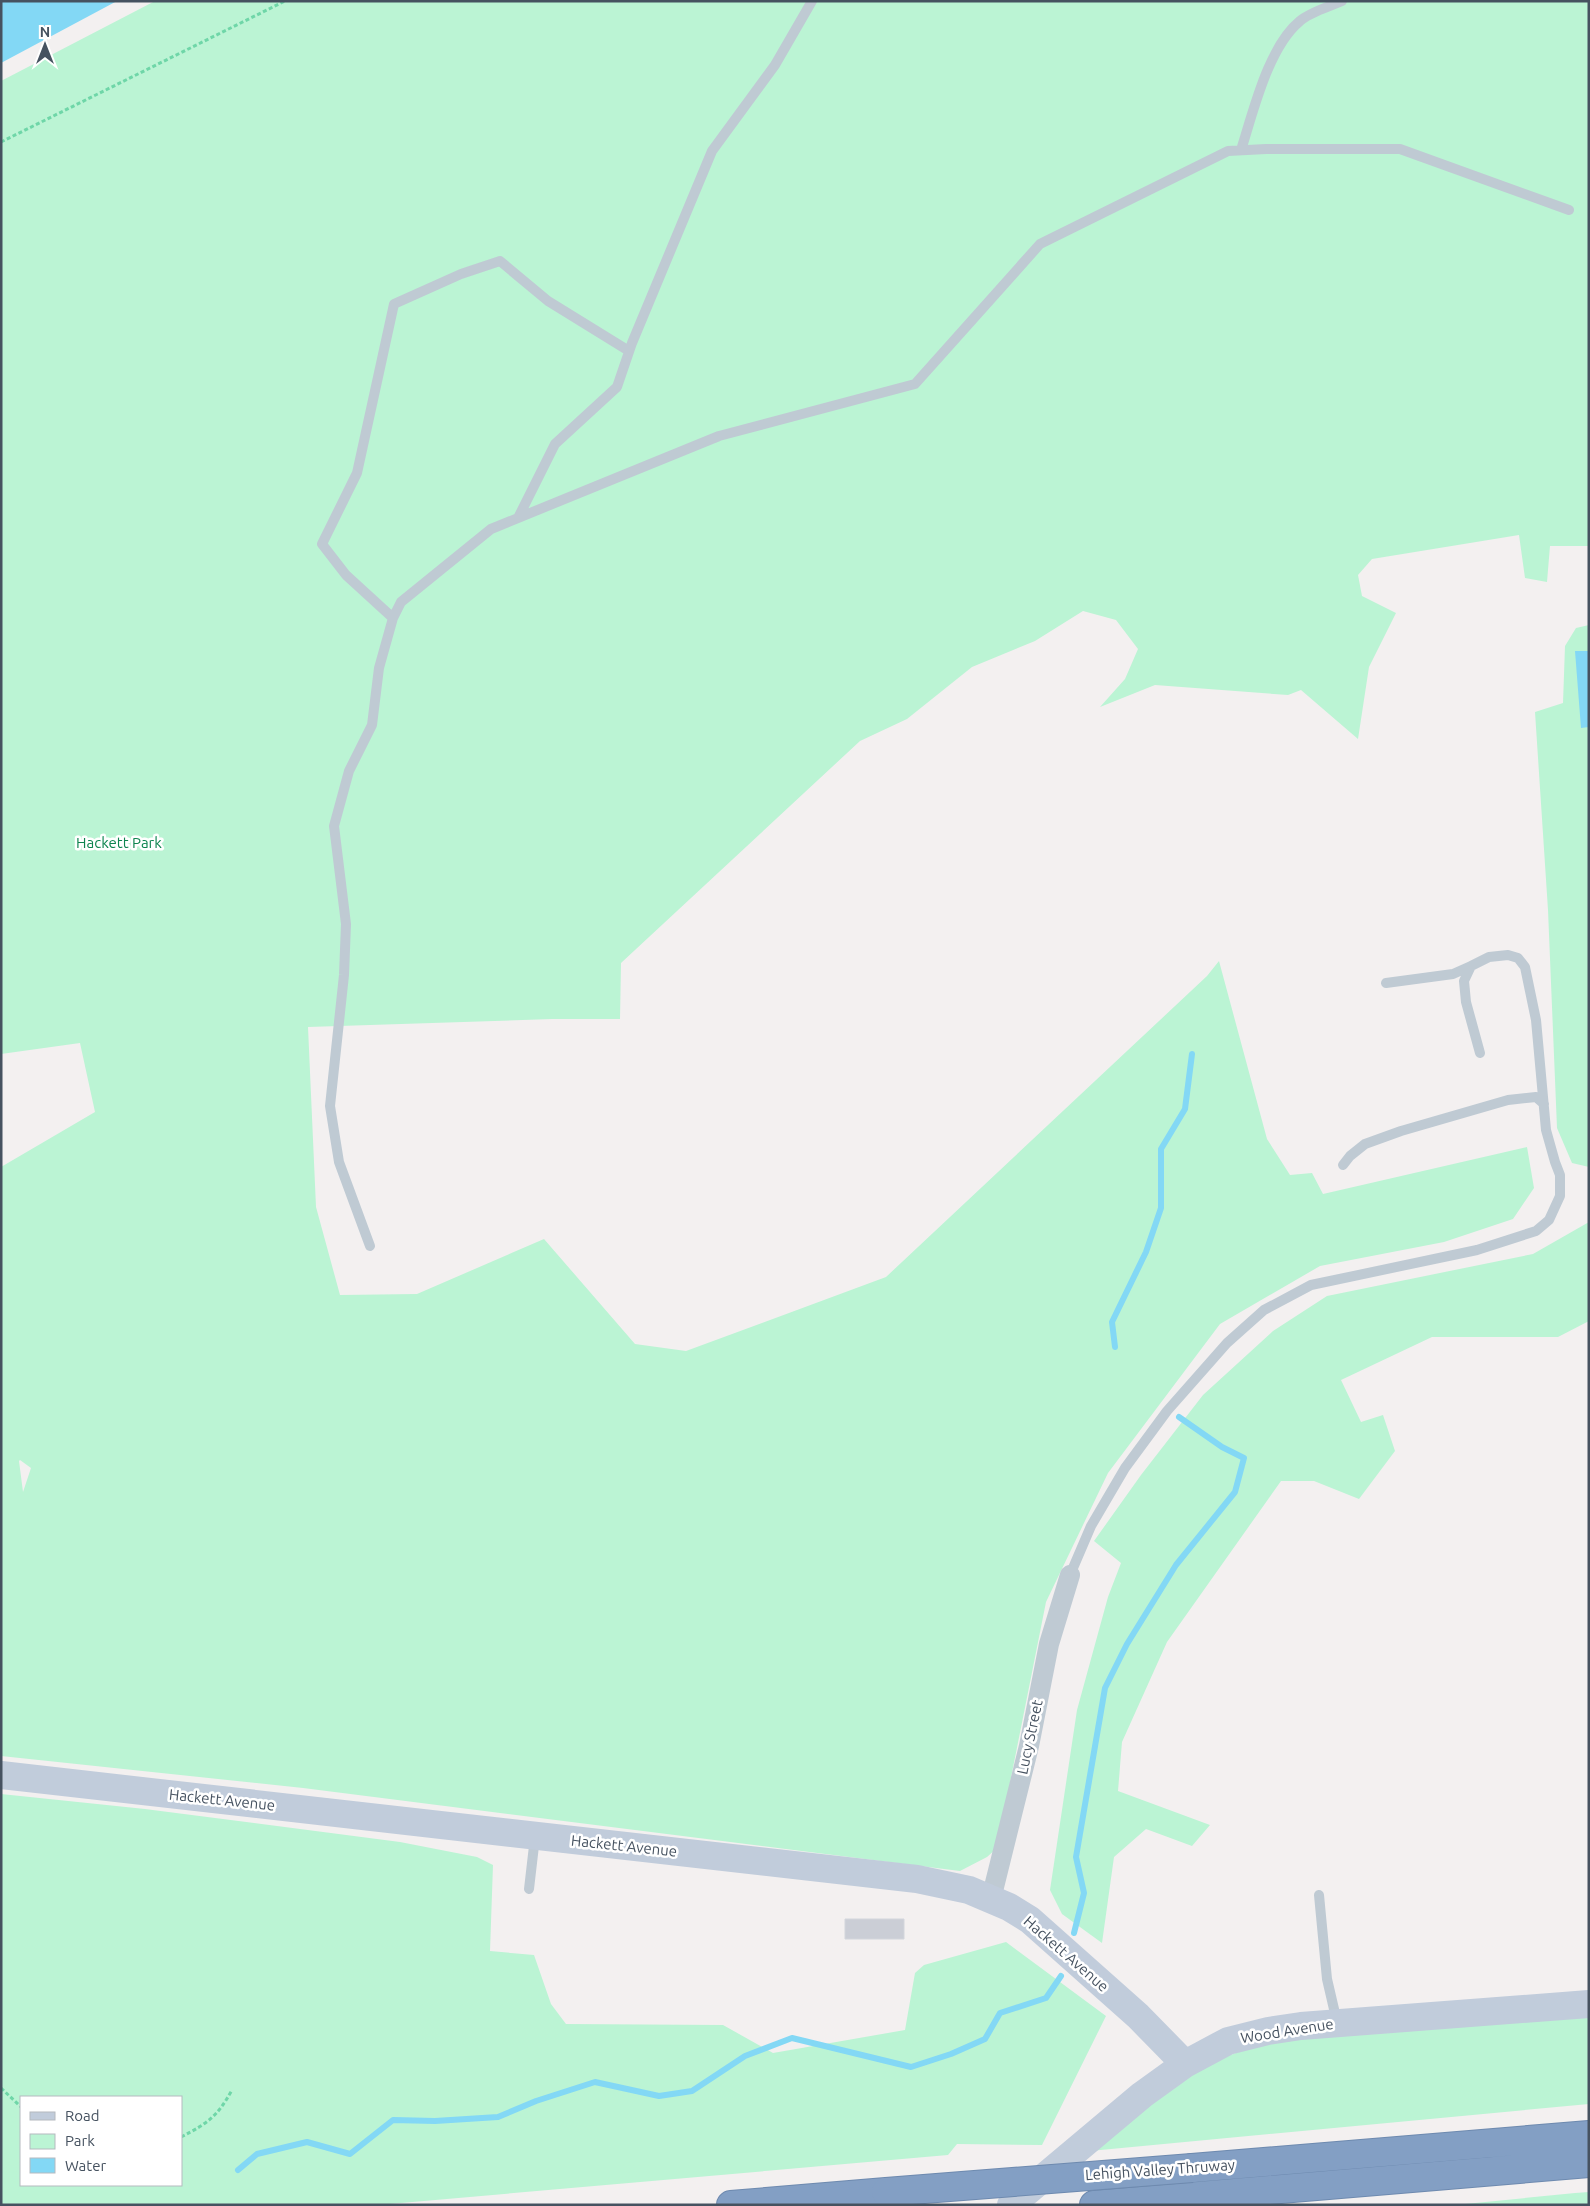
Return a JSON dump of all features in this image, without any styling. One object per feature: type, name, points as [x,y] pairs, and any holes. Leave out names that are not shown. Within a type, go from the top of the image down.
[{"type":"highway","name":"Lehigh Valley Thruway","points":[[731,2205],[1589,2135]]},
{"type":"highway","name":"Lehigh Valley Thruway","points":[[1104,2204],[1584,2164]]},
{"type":"main road","name":"Hackett Avenue","points":[[1,1775],[916,1879],[969,1890],[991,1899],[1030,1920],[1138,2016],[1185,2064]]},
{"type":"main road","name":"Wood Avenue","points":[[1011,2205],[1142,2095],[1185,2064],[1228,2041],[1268,2031],[1337,2023],[1589,2004]]},
{"type":"street","name":"Lucy Street","points":[[991,1899],[1029,1746],[1049,1644],[1070,1575]]},
{"type":"lane","points":[[518,518],[555,444],[618,386],[630,351],[712,151],[776,66],[812,1]]},
{"type":"lane","points":[[1242,150],[1263,80],[1284,39],[1300,20],[1342,1]]},
{"type":"lane","points":[[370,1246],[338,1162],[330,1106],[344,975],[346,924],[334,826],[350,770],[372,725],[379,668],[393,618],[401,602],[491,529],[718,436],[915,384],[1040,244],[1228,151],[1266,148],[1400,149],[1569,210]]},
{"type":"lane","points":[[393,618],[346,575],[322,544],[357,473],[394,304],[461,274],[500,260],[548,301],[630,351]]},
{"type":"lane","points":[[1070,1575],[1091,1526],[1125,1468],[1162,1418],[1227,1343],[1264,1310],[1311,1285],[1477,1250],[1536,1231],[1549,1220],[1554,1211],[1560,1196],[1560,1175],[1546,1130],[1536,1020],[1524,967],[1518,958],[1508,955],[1489,957],[1453,974],[1386,983]]},
{"type":"lane","points":[[1471,966],[1464,981],[1466,1002],[1480,1053]]},
{"type":"lane","points":[[1342,1165],[1365,1144],[1401,1131],[1508,1100],[1536,1097],[1544,1104]]},
{"type":"lane","points":[[530,1889],[535,1836]]},
{"type":"lane","points":[[1319,1895],[1327,1980],[1337,2023]]},
{"type":"path","points":[[1,142],[285,1]]},
{"type":"path","points":[[1,2088],[20,2105]]},
{"type":"path","points":[[182,2136],[206,2124],[222,2108],[232,2090]]},
{"type":"green space","name":"Hackett Park","points":[[155,1],[1589,1],[1589,546],[1550,546],[1547,582],[1525,578],[1519,535],[1372,559],[1358,575],[1362,596],[1396,613],[1369,667],[1358,739],[1301,690],[1288,695],[1155,685],[1100,707],[1125,679],[1138,649],[1116,620],[1083,611],[1035,641],[972,667],[907,719],[860,741],[621,963],[620,1019],[552,1019],[308,1027],[316,1207],[340,1295],[417,1294],[544,1239],[635,1344],[686,1351],[886,1277],[1207,976],[1219,961],[1267,1139],[1290,1175],[1312,1173],[1323,1194],[1527,1147],[1534,1188],[1513,1219],[1444,1242],[1320,1266],[1220,1324],[1108,1473],[1046,1602],[997,1848],[987,1857],[960,1871],[303,1788],[1,1756],[1,1167],[95,1112],[80,1043],[1,1054],[1,81]],"holes":[[[19,1461],[31,1468],[23,1492]]]},
{"type":"green space","points":[[1589,625],[1589,1167],[1572,1163],[1557,1128],[1548,910],[1535,712],[1563,703],[1565,646],[1576,628]]},
{"type":"green space","points":[[1589,1222],[1589,1321],[1558,1337],[1432,1337],[1341,1380],[1361,1422],[1383,1415],[1395,1451],[1359,1499],[1314,1481],[1281,1481],[1167,1642],[1122,1742],[1118,1791],[1210,1825],[1192,1846],[1146,1829],[1114,1857],[1102,1943],[1062,1914],[1050,1890],[1077,1710],[1108,1597],[1121,1563],[1094,1541],[1141,1475],[1203,1395],[1273,1331],[1327,1296],[1533,1254]]},
{"type":"green space","points":[[1,1794],[145,1809],[400,1842],[477,1857],[493,1865],[490,1951],[534,1955],[551,2004],[566,2024],[723,2025],[773,2053],[905,2030],[915,1973],[924,1965],[1006,1942],[1106,2016],[1042,2145],[957,2144],[948,2155],[378,2205],[1,2205]]},
{"type":"green space","points":[[1589,2016],[1589,2104],[1090,2151],[1156,2100],[1198,2071],[1246,2049],[1276,2040]]},
{"type":"green space","points":[[1589,2192],[1589,2205],[1455,2205],[1575,2193]]},
{"type":"water","points":[[1,1],[117,1],[1,63]]},
{"type":"water","points":[[1575,651],[1589,651],[1589,727],[1581,728]]},
{"type":"building","points":[[845,1919],[904,1919],[904,1939],[845,1939]]},
{"type":"waterway","points":[[1115,1347],[1112,1322],[1146,1252],[1161,1208],[1161,1149],[1185,1109],[1192,1054]]},
{"type":"waterway","points":[[1074,1933],[1084,1893],[1076,1857],[1105,1688],[1127,1644],[1176,1565],[1235,1492],[1244,1458],[1222,1447],[1179,1417]]},
{"type":"waterway","points":[[238,2170],[257,2154],[307,2142],[350,2154],[393,2120],[435,2121],[498,2117],[536,2101],[595,2082],[659,2096],[692,2091],[745,2056],[792,2038],[911,2067],[951,2054],[985,2039],[1000,2013],[1046,1998],[1061,1976]]}]
